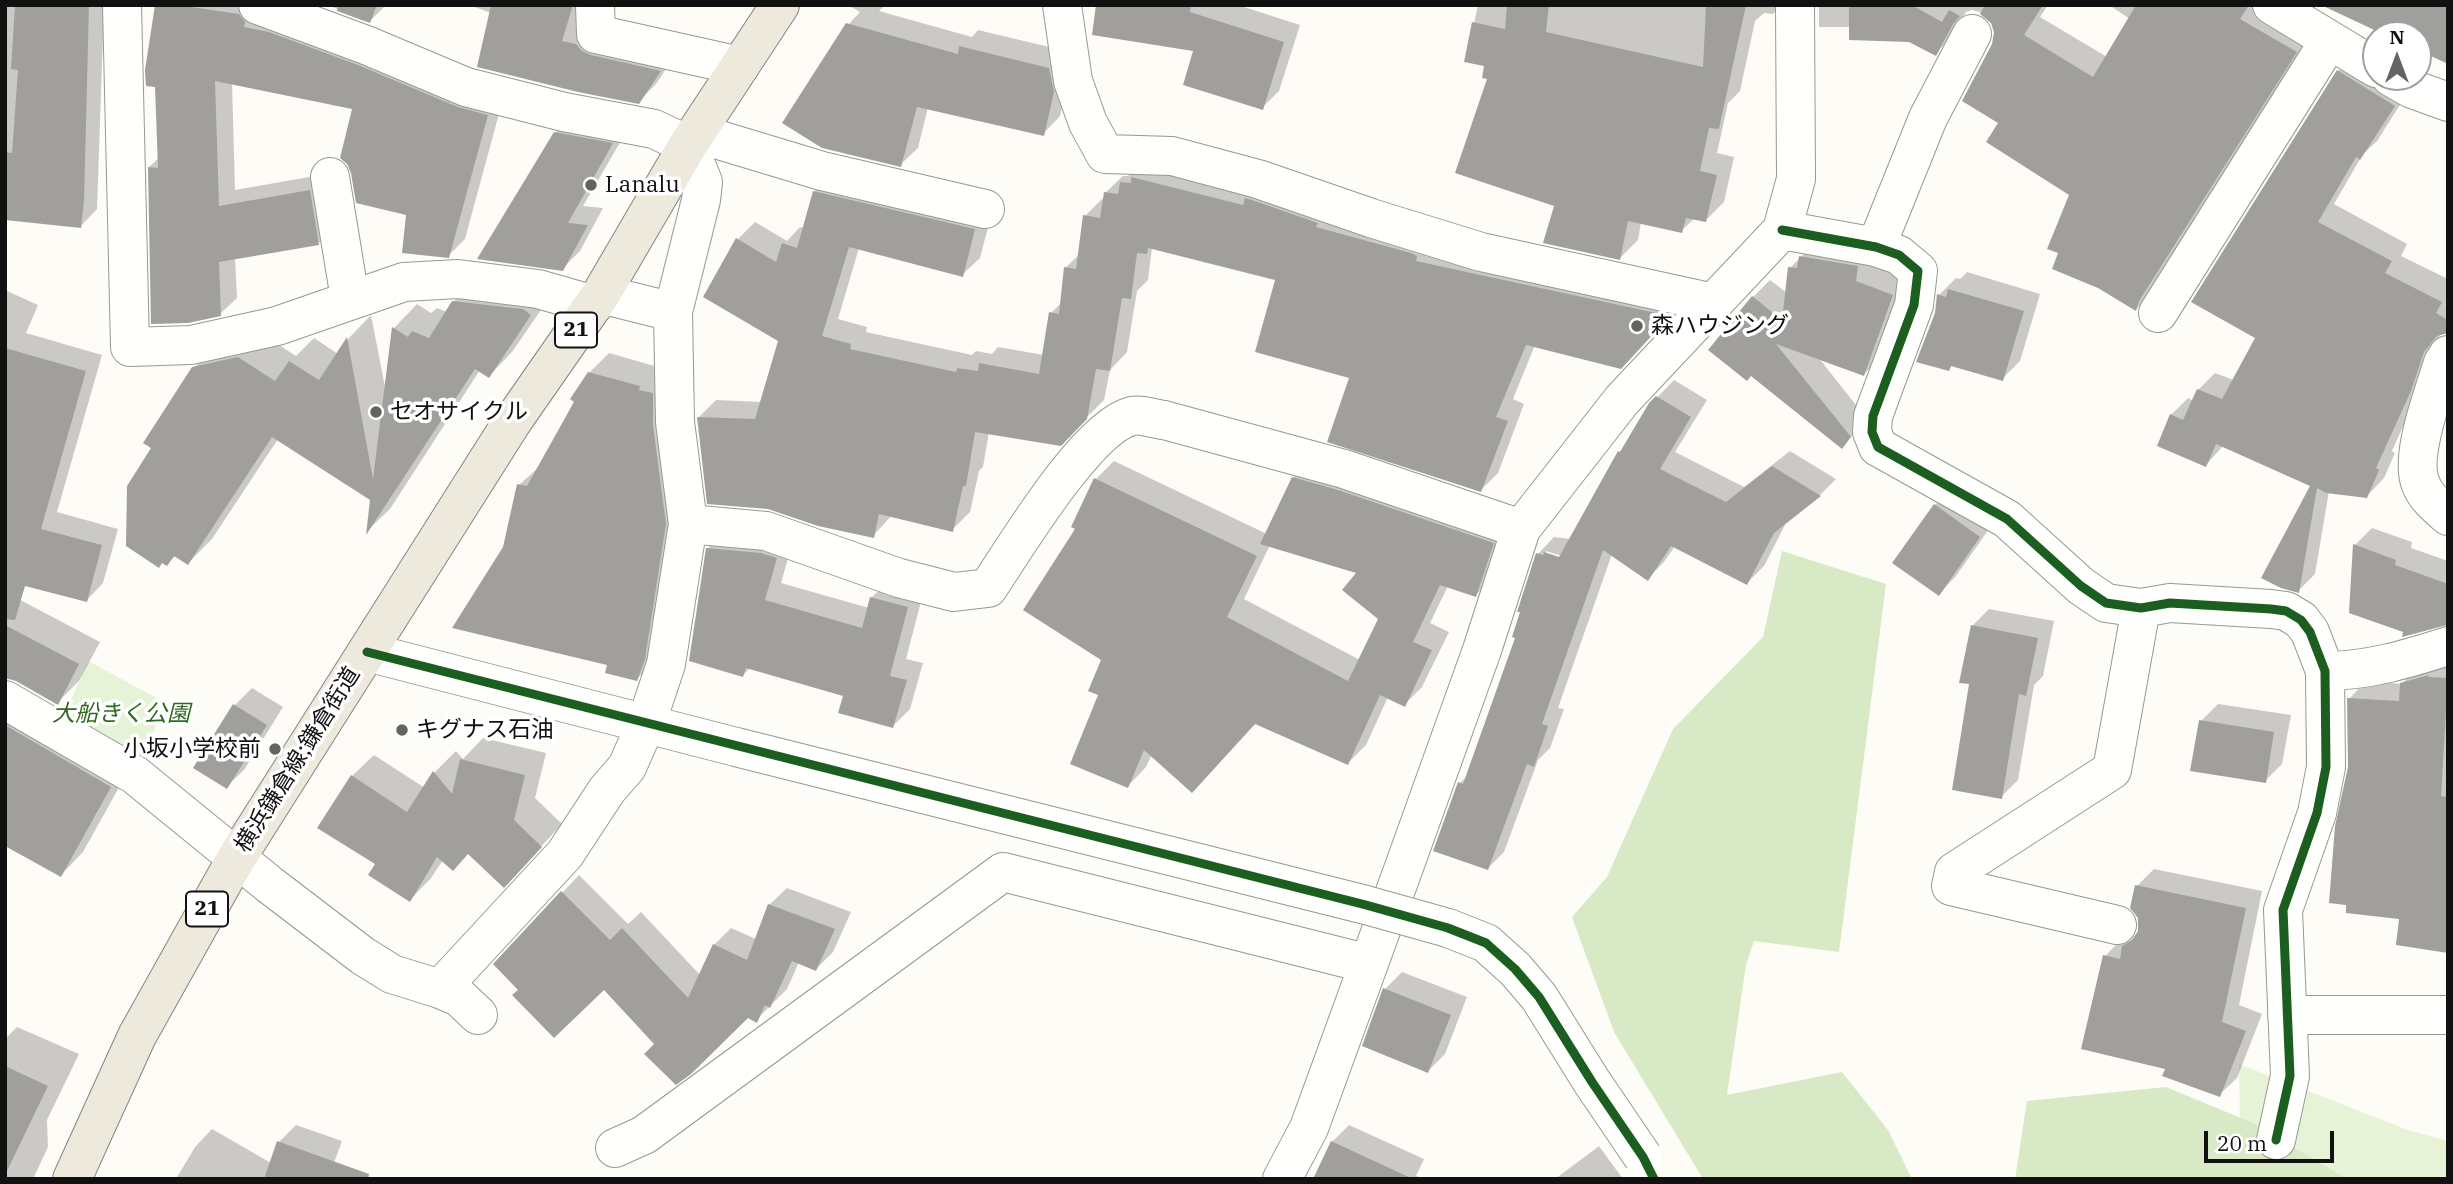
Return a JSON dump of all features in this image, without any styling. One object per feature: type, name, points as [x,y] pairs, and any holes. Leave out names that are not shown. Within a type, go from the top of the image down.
[{"type":"main road","name":"横浜鎌倉線;鎌倉街道","points":[[72,1179],[137,1035],[237,857],[512,422],[597,299],[692,139],[780,5]]},
{"type":"street","points":[[122,5],[130,347],[191,345],[277,326],[404,282],[458,279],[538,289],[673,312]]},
{"type":"street","points":[[258,5],[366,45],[466,88],[564,112],[654,129],[985,209]]},
{"type":"street","points":[[595,5],[596,34],[740,66]]},
{"type":"street","points":[[1062,5],[1073,81],[1088,123],[1105,154],[1172,156],[1258,179],[1481,252],[1714,303]]},
{"type":"street","points":[[1282,1179],[1309,1128],[1482,650],[1521,529],[1622,400],[1782,230],[1796,179],[1795,5]]},
{"type":"street","points":[[2284,8],[2329,41],[2362,60]]},
{"type":"street","points":[[1876,247],[1928,118],[1972,34]]},
{"type":"street","points":[[2158,313],[2329,41]]},
{"type":"street","points":[[2418,91],[2448,102]]},
{"type":"street","points":[[440,989],[565,854],[607,790],[627,767],[646,724],[666,664],[688,524],[675,422],[673,312],[703,182],[692,139]]},
{"type":"street","points":[[330,177],[350,299]]},
{"type":"street","points":[[1782,230],[1876,247],[1899,255],[1918,271],[1914,304],[1873,416],[1872,432],[1878,447],[2007,519],[2081,586],[2106,603],[2141,608],[2170,603],[2286,611],[2301,620],[2310,632],[2325,671],[2326,767],[2317,813],[2283,910],[2290,1076],[2276,1140]]},
{"type":"street","points":[[2448,355],[2420,438],[2419,480],[2427,496],[2448,516]]},
{"type":"street","points":[[688,524],[766,531],[899,578],[954,592],[988,589],[1074,463],[1112,426],[1133,415],[1164,420],[1344,469],[1521,529]]},
{"type":"street","points":[[2117,925],[1951,886],[1954,872],[2112,770],[2141,608]]},
{"type":"street","points":[[2325,671],[2355,671],[2448,646]]},
{"type":"street","points":[[367,652],[1366,905],[1448,928],[1486,943],[1515,969],[1539,998],[1649,1168]]},
{"type":"street","points":[[5,700],[135,775],[281,893],[382,968],[459,998],[478,1015]]},
{"type":"street","points":[[615,1148],[653,1129],[1003,872],[1369,964]]},
{"type":"street","points":[[2287,1015],[2448,1015]]},
{"type":"green space","points":[[1782,551],[1886,584],[1839,952],[1754,941],[1746,965],[1727,1095],[1842,1072],[1888,1130],[1912,1179],[1703,1179],[1614,1032],[1572,917],[1607,877],[1673,729],[1763,637]]},
{"type":"green space","name":"大船きく公園","points":[[88,661],[166,703],[140,762],[64,716]]},
{"type":"green space","points":[[2239,1064],[2408,1130],[2448,1141],[2448,1179],[2241,1179]]},
{"type":"green space","points":[[2166,1087],[2253,1123],[2347,1179],[2015,1179],[2027,1101]]},
{"type":"building","points":[[15,5],[89,5],[81,228],[5,220],[5,152],[12,153],[18,70],[11,69]]},
{"type":"building","points":[[155,5],[178,5],[239,14],[245,22],[244,27],[269,32],[358,65],[458,107],[488,115],[449,258],[402,253],[406,215],[356,203],[351,173],[340,158],[352,109],[215,81],[219,206],[310,190],[319,245],[219,262],[221,316],[188,323],[151,324],[148,167],[158,168],[155,87],[146,86],[145,70]]},
{"type":"building","points":[[338,5],[377,5],[370,23],[337,11]]},
{"type":"building","points":[[491,5],[573,5],[562,41],[576,44],[591,55],[661,71],[639,104],[477,67]]},
{"type":"building","points":[[1096,5],[1191,5],[1190,12],[1284,42],[1263,110],[1183,85],[1193,51],[1092,35]]},
{"type":"building","points":[[1507,5],[1549,5],[1546,32],[1703,67],[1706,5],[1746,5],[1719,129],[1709,128],[1700,171],[1717,175],[1706,222],[1686,218],[1682,233],[1628,221],[1620,260],[1543,243],[1554,206],[1455,173],[1487,79],[1482,78],[1484,66],[1464,62],[1472,22],[1505,29]]},
{"type":"building","points":[[1849,5],[1912,5],[1942,22],[1949,10],[1960,16],[1936,56],[1909,42],[1849,40]]},
{"type":"building","points":[[1985,5],[2043,5],[2024,35],[2093,77],[2136,5],[2249,5],[2240,19],[2297,52],[2139,301],[2136,311],[2098,288],[2052,269],[2058,253],[2047,249],[2069,195],[1986,142],[1998,123],[1962,101],[1992,44],[1994,32],[1991,23],[1980,14]]},
{"type":"building","points":[[2321,5],[2448,5],[2448,64],[2432,57],[2432,21],[2362,21],[2362,24]]},
{"type":"building","points":[[846,23],[958,54],[959,46],[1049,68],[1054,92],[1044,136],[917,107],[901,167],[822,148],[782,123]]},
{"type":"building","points":[[2337,70],[2362,86],[2362,91],[2371,91],[2395,106],[2360,160],[2356,157],[2318,222],[2392,261],[2385,273],[2442,302],[2436,313],[2448,320],[2448,333],[2437,336],[2424,352],[2411,391],[2376,468],[2379,470],[2367,498],[2326,493],[2317,488],[2299,593],[2261,578],[2310,486],[2216,444],[2206,467],[2157,446],[2170,414],[2183,420],[2197,389],[2222,399],[2255,338],[2191,302]]},
{"type":"building","points":[[554,132],[613,143],[568,223],[588,225],[563,271],[477,259]]},
{"type":"building","points":[[1131,177],[1243,205],[1245,198],[1252,200],[1318,223],[1316,227],[1411,253],[1417,256],[1416,261],[1670,316],[1621,369],[1526,345],[1496,417],[1508,421],[1481,492],[1327,442],[1349,378],[1255,352],[1275,280],[1148,248],[1147,254],[1137,253],[1131,299],[1122,298],[1110,371],[1096,369],[1087,419],[1061,446],[975,432],[966,486],[963,486],[953,532],[879,514],[874,538],[818,526],[768,509],[707,504],[697,417],[755,419],[778,341],[703,297],[736,238],[776,262],[782,243],[797,248],[813,191],[975,229],[963,277],[849,247],[822,336],[851,344],[850,349],[956,372],[957,368],[978,371],[979,363],[1039,374],[1049,312],[1059,314],[1064,267],[1076,269],[1083,215],[1100,218],[1104,192],[1118,194],[1120,182],[1131,183]]},
{"type":"building","points":[[1799,256],[1858,266],[1856,281],[1893,295],[1864,376],[1776,344],[1851,437],[1842,449],[1751,376],[1747,381],[1708,350],[1752,296],[1782,320],[1788,267],[1797,268]]},
{"type":"building","points":[[1948,289],[2024,311],[2003,381],[1951,366],[1949,371],[1916,362],[1935,313],[1937,294],[1946,297]]},
{"type":"building","points":[[452,301],[523,309],[531,315],[489,378],[475,369],[366,535],[370,500],[272,437],[188,565],[174,556],[167,566],[162,563],[159,568],[126,546],[127,486],[151,448],[143,443],[192,367],[238,357],[275,381],[289,361],[319,380],[347,337],[373,479],[392,327],[408,337],[412,331],[429,338]]},
{"type":"building","points":[[5,348],[86,371],[41,529],[102,545],[87,602],[25,586],[15,620],[5,619]]},
{"type":"building","points":[[588,372],[640,386],[639,390],[653,393],[653,425],[666,524],[645,659],[637,681],[605,673],[607,665],[452,628],[503,547],[517,484],[527,486],[574,402],[570,399]]},
{"type":"building","points":[[1656,396],[1691,417],[1660,469],[1726,502],[1772,466],[1821,496],[1774,533],[1747,585],[1671,546],[1648,581],[1603,550],[1542,724],[1548,726],[1534,767],[1527,764],[1488,870],[1433,851],[1458,782],[1463,784],[1515,638],[1512,637],[1520,612],[1517,612],[1536,553],[1543,555],[1544,552],[1559,557],[1618,451],[1620,452],[1649,403]]},
{"type":"building","points":[[1292,477],[1494,543],[1476,597],[1440,585],[1413,642],[1432,650],[1405,707],[1380,695],[1348,765],[1255,724],[1192,793],[1144,750],[1128,788],[1070,764],[1098,695],[1088,691],[1101,660],[1023,610],[1075,529],[1071,527],[1094,478],[1257,556],[1227,617],[1348,681],[1378,619],[1342,590],[1356,573],[1260,544]]},
{"type":"building","points":[[1934,504],[1980,537],[1939,596],[1892,563]]},
{"type":"building","points":[[2353,544],[2396,560],[2395,565],[2448,584],[2447,625],[2402,637],[2403,632],[2349,613]]},
{"type":"building","points":[[706,548],[761,553],[777,558],[765,600],[862,628],[870,597],[908,607],[890,676],[907,680],[893,728],[838,713],[843,696],[746,668],[743,677],[689,661]]},
{"type":"building","points":[[5,625],[79,664],[58,705],[16,681],[5,678]]},
{"type":"building","points":[[1971,625],[2038,638],[2026,696],[2019,694],[2002,799],[1952,790],[1969,684],[1959,683]]},
{"type":"building","points":[[2429,675],[2428,677],[2448,678],[2441,796],[2448,797],[2448,953],[2396,945],[2399,919],[2346,913],[2346,905],[2329,903],[2335,826],[2348,767],[2347,698],[2399,701],[2400,683]]},
{"type":"building","points":[[233,704],[267,725],[227,789],[193,768]]},
{"type":"building","points":[[2199,720],[2274,732],[2266,783],[2190,771]]},
{"type":"building","points":[[5,725],[111,787],[61,877],[5,846]]},
{"type":"building","points":[[460,759],[525,775],[514,820],[542,847],[504,888],[468,854],[453,871],[437,857],[410,902],[368,875],[375,864],[317,828],[351,775],[407,812],[433,771],[452,794]]},
{"type":"building","points":[[2135,885],[2246,908],[2222,1022],[2246,1031],[2220,1097],[2162,1076],[2165,1069],[2081,1049],[2103,955],[2120,959],[2122,946],[2132,940],[2138,931],[2138,918],[2130,908]]},
{"type":"building","points":[[561,891],[610,940],[622,928],[688,998],[713,944],[747,960],[768,904],[835,929],[816,971],[792,961],[770,1008],[765,1005],[757,1023],[748,1018],[691,1074],[676,1085],[644,1054],[654,1044],[604,990],[554,1038],[512,995],[518,990],[493,964]]},
{"type":"building","points":[[1383,988],[1451,1015],[1428,1073],[1362,1046]]},
{"type":"building","points":[[5,1066],[48,1086],[5,1175]]},
{"type":"building","points":[[277,1141],[369,1174],[368,1179],[264,1179]]},
{"type":"building","points":[[1331,1141],[1413,1179],[1313,1179]]},
{"type":"cycle path","points":[[1782,230],[1876,247],[1899,255],[1918,271],[1914,305],[1873,416],[1872,432],[1878,447],[2007,519],[2081,586],[2106,603],[2141,608],[2170,603],[2286,611],[2301,620],[2310,632],[2325,671],[2326,767],[2317,813],[2283,910],[2290,1076],[2276,1140]]},
{"type":"cycle path","points":[[367,652],[1366,905],[1448,928],[1486,943],[1515,969],[1539,997],[1643,1157],[1654,1179]]},
{"type":"place","name":"Lanalu","points":[[591,185]]},
{"type":"place","name":"森ハウジング","points":[[1637,326]]},
{"type":"place","name":"セオサイクル","points":[[376,412]]},
{"type":"place","name":"キグナス石油","points":[[402,730]]},
{"type":"place","name":"小坂小学校前","points":[[275,749]]}]
